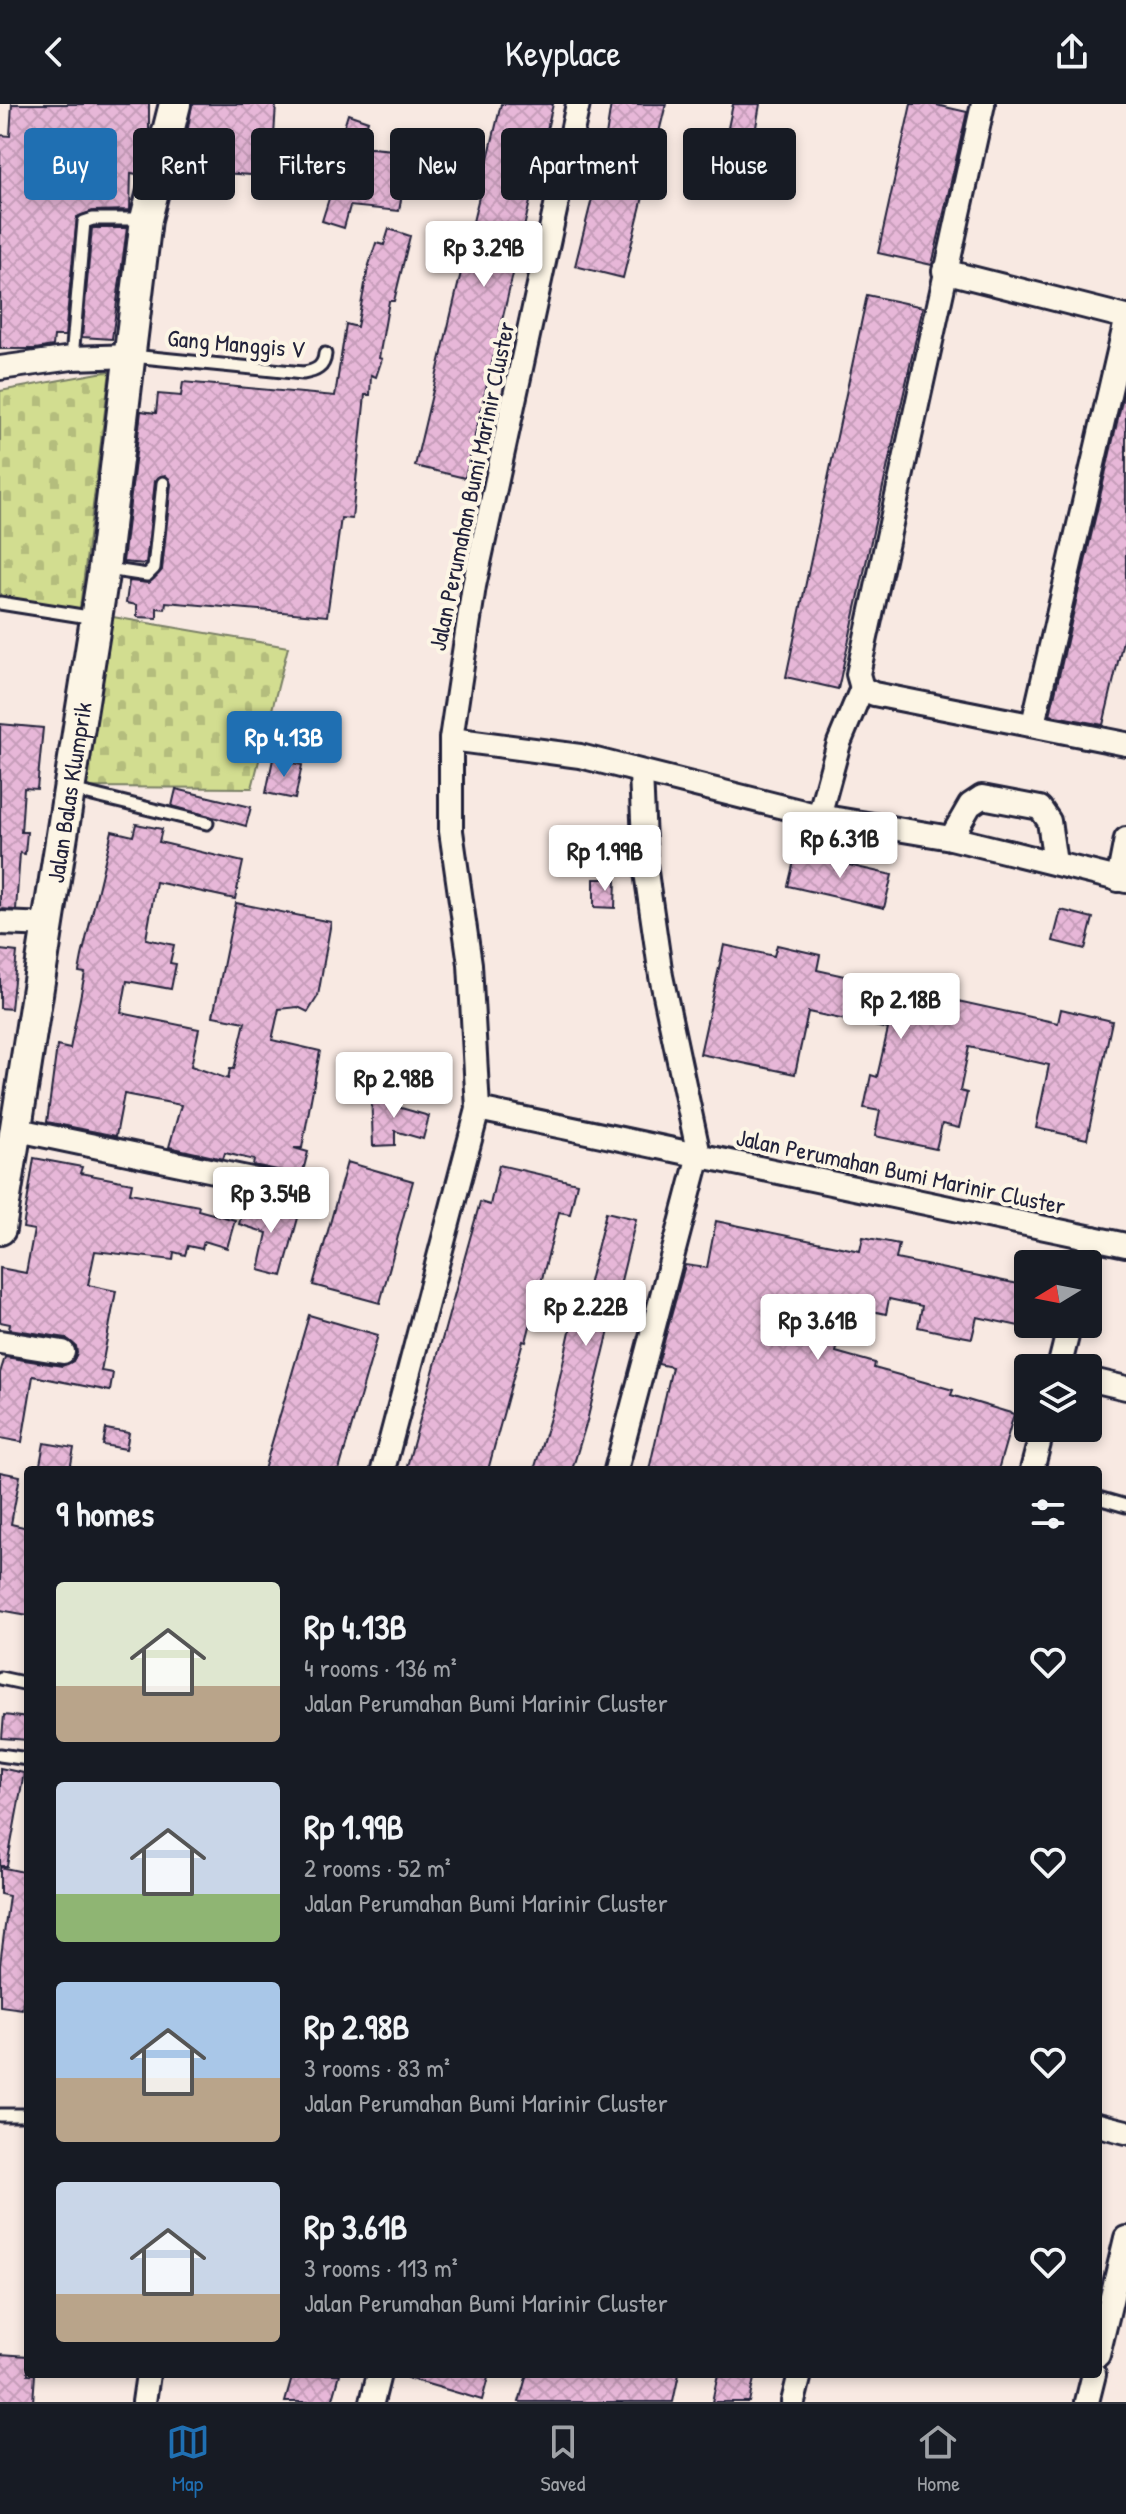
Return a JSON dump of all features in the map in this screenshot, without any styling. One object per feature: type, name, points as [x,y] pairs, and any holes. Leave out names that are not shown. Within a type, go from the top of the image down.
[{"type":"street","name":"Jalan Balas Klumprik","points":[[0,1229],[13,1117],[50,925],[104,568],[132,356],[146,219],[175,104]]},
{"type":"street","name":"Jalan Perumahan Bumi Marinir Cluster","points":[[384,1466],[478,1109],[470,964],[451,831],[451,739],[474,586],[578,104]]},
{"type":"street","points":[[819,816],[839,743],[862,688],[858,674],[983,104]]},
{"type":"street","points":[[944,271],[1126,319],[1033,724]]},
{"type":"street","points":[[0,368],[72,358],[132,356]]},
{"type":"street","points":[[862,688],[874,694],[1126,744]]},
{"type":"street","points":[[451,739],[564,753],[819,816],[951,838],[1122,880],[1126,839]]},
{"type":"street","name":"Jalan Perumahan Bumi Marinir Cluster","points":[[617,1466],[699,1155],[661,976],[645,865],[641,773]]},
{"type":"street","points":[[951,838],[970,805],[982,797],[1040,808],[1049,821],[1055,863]]},
{"type":"street","points":[[0,923],[50,925]]},
{"type":"street","name":"Jalan Perumahan Bumi Marinir Cluster","points":[[478,1109],[1126,1245]]},
{"type":"street","points":[[13,1117],[304,1190]]},
{"type":"street","name":"Jalan Perumahan Bumi Marinir Cluster","points":[[1090,1250],[1093,1238]]},
{"type":"street","points":[[0,1342],[63,1352]]},
{"type":"street","points":[[1102,1382],[1126,1388]]},
{"type":"street","points":[[1033,1466],[1039,1442]]},
{"type":"street","points":[[1102,2126],[1126,2132]]},
{"type":"street","points":[[1102,2338],[1126,2238]]},
{"type":"street","points":[[144,2402],[147,2378]]},
{"type":"street","points":[[372,2402],[378,2378]]},
{"type":"street","points":[[793,2402],[799,2378]]},
{"type":"street","points":[[1087,2402],[1093,2378]]},
{"type":"lane","points":[[72,358],[84,222],[93,219],[146,219]]},
{"type":"lane","name":"Gang Manggis V","points":[[132,356],[303,373],[315,371],[324,362],[325,354]]},
{"type":"lane","points":[[104,568],[147,575],[154,568],[163,483]]},
{"type":"lane","points":[[0,603],[96,618]]},
{"type":"lane","points":[[70,790],[207,823]]},
{"type":"lane","points":[[1102,1499],[1126,1506]]},
{"type":"lane","points":[[0,1678],[24,1683]]},
{"type":"lane","points":[[0,1755],[24,1758]]},
{"type":"lane","points":[[0,2115],[24,2115]]},
{"type":"green space","points":[[110,371],[79,616],[0,596],[0,391]]},
{"type":"green space","points":[[107,616],[288,647],[252,788],[83,787]]},
{"type":"building","points":[[12,104],[149,104],[149,128],[133,128],[130,210],[93,211],[77,217],[65,336],[54,336],[53,346],[0,349],[0,135],[10,136]]},
{"type":"building","points":[[192,104],[276,104],[274,128],[251,128],[251,175],[235,174],[235,128],[188,128]]},
{"type":"building","points":[[501,104],[553,104],[547,128],[501,128],[501,200],[530,200],[465,478],[415,466],[478,200],[485,200],[485,171]]},
{"type":"building","points":[[611,104],[666,104],[660,128],[607,128]]},
{"type":"building","points":[[733,104],[760,104],[756,128],[728,128]]},
{"type":"building","points":[[911,104],[932,104],[967,112],[932,265],[878,253]]},
{"type":"building","points":[[348,114],[368,121],[366,128],[344,128]]},
{"type":"building","points":[[374,148],[390,150],[390,200],[401,200],[399,211],[350,206],[344,228],[322,221],[329,200],[374,200]]},
{"type":"building","points":[[592,200],[642,200],[623,278],[575,266]]},
{"type":"building","points":[[92,228],[127,228],[112,339],[82,337]]},
{"type":"building","points":[[389,229],[410,236],[394,301],[389,301],[379,358],[382,359],[376,377],[371,375],[370,395],[365,395],[352,519],[341,518],[327,616],[166,602],[165,609],[157,608],[157,618],[137,617],[137,605],[126,603],[129,581],[149,583],[162,570],[171,484],[165,475],[155,481],[146,564],[123,562],[141,411],[156,413],[158,394],[181,396],[183,382],[335,396],[346,324],[357,327],[376,243],[384,245]]},
{"type":"building","points":[[867,295],[923,307],[838,689],[786,677]]},
{"type":"building","points":[[1126,383],[1126,628],[1103,725],[1050,715]]},
{"type":"building","points":[[0,724],[43,728],[37,789],[24,788],[21,832],[27,832],[25,854],[20,853],[16,910],[0,909]]},
{"type":"building","points":[[273,759],[302,765],[295,799],[266,793]]},
{"type":"building","points":[[176,789],[251,807],[246,826],[172,806]]},
{"type":"building","points":[[136,824],[162,829],[159,842],[243,862],[235,899],[156,882],[146,939],[174,945],[170,963],[176,964],[171,989],[127,981],[121,1013],[199,1029],[191,1066],[228,1079],[230,1069],[234,1069],[245,1022],[213,1016],[236,903],[331,922],[318,996],[308,1012],[298,1007],[279,1009],[272,1040],[320,1051],[302,1148],[294,1148],[308,1152],[302,1175],[253,1165],[254,1160],[225,1153],[223,1159],[169,1147],[181,1105],[124,1094],[116,1136],[47,1122],[57,1046],[70,1049],[85,973],[79,972],[82,956],[112,831],[133,836]]},
{"type":"building","points":[[796,853],[892,875],[884,908],[788,886]]},
{"type":"building","points":[[594,879],[616,879],[615,908],[594,907]]},
{"type":"building","points":[[1061,910],[1093,918],[1085,949],[1053,941]]},
{"type":"building","points":[[724,945],[774,956],[777,945],[820,955],[817,970],[1058,1023],[1061,1009],[1112,1021],[1087,1139],[1036,1128],[1049,1065],[969,1047],[960,1091],[967,1093],[959,1128],[942,1124],[936,1149],[875,1136],[880,1111],[864,1108],[871,1075],[877,1077],[888,1029],[808,1012],[795,1074],[700,1054]]},
{"type":"building","points":[[0,950],[17,952],[11,1009],[0,1008]]},
{"type":"building","points":[[371,1090],[394,1090],[394,1106],[429,1116],[423,1139],[395,1131],[395,1145],[373,1146]]},
{"type":"building","points":[[34,1158],[82,1167],[80,1173],[132,1183],[130,1193],[199,1206],[198,1210],[235,1220],[227,1248],[204,1241],[202,1249],[188,1246],[185,1255],[174,1252],[173,1260],[95,1251],[88,1285],[116,1291],[101,1371],[113,1373],[110,1391],[33,1376],[22,1442],[0,1438],[0,1373],[5,1357],[62,1366],[73,1361],[77,1353],[76,1346],[66,1338],[9,1329],[10,1324],[0,1322],[0,1268],[26,1273],[34,1230],[23,1228]]},
{"type":"building","points":[[347,1162],[413,1181],[380,1303],[313,1285]]},
{"type":"building","points":[[499,1165],[577,1183],[570,1214],[559,1212],[526,1342],[523,1341],[489,1466],[407,1466],[480,1202],[490,1205]]},
{"type":"building","points":[[245,1202],[298,1218],[282,1276],[259,1270],[267,1233],[239,1224]]},
{"type":"building","points":[[606,1212],[636,1219],[573,1466],[535,1466],[553,1408],[576,1304],[583,1306]]},
{"type":"building","points":[[716,1221],[860,1251],[863,1237],[899,1244],[896,1259],[1014,1283],[1014,1325],[977,1317],[972,1338],[945,1333],[918,1327],[922,1306],[889,1299],[886,1314],[849,1306],[836,1352],[875,1363],[874,1368],[953,1390],[951,1395],[1014,1414],[999,1466],[650,1466],[672,1367],[658,1364],[685,1265],[707,1268]]},
{"type":"building","points":[[309,1315],[378,1335],[340,1466],[265,1466]]},
{"type":"building","points":[[106,1429],[129,1433],[126,1449],[103,1445]]},
{"type":"building","points":[[44,1443],[74,1448],[71,1466],[40,1466]]},
{"type":"building","points":[[0,1472],[20,1476],[11,1524],[24,1527],[24,1614],[0,1610]]},
{"type":"building","points":[[4,1715],[24,1718],[24,1740],[2,1738]]},
{"type":"building","points":[[0,1768],[24,1773],[7,1866],[0,1866]]},
{"type":"building","points":[[0,1867],[24,1872],[22,2009],[0,2006],[0,1964],[9,1896],[0,1894]]},
{"type":"building","points":[[0,2354],[24,2356],[24,2378],[35,2378],[33,2402],[0,2402]]},
{"type":"building","points":[[292,2378],[339,2378],[332,2402],[285,2402]]},
{"type":"building","points":[[407,2378],[488,2378],[482,2400]]},
{"type":"building","points":[[526,2378],[678,2378],[673,2402],[519,2402]]},
{"type":"building","points":[[717,2378],[754,2378],[749,2402],[712,2402]]}]
